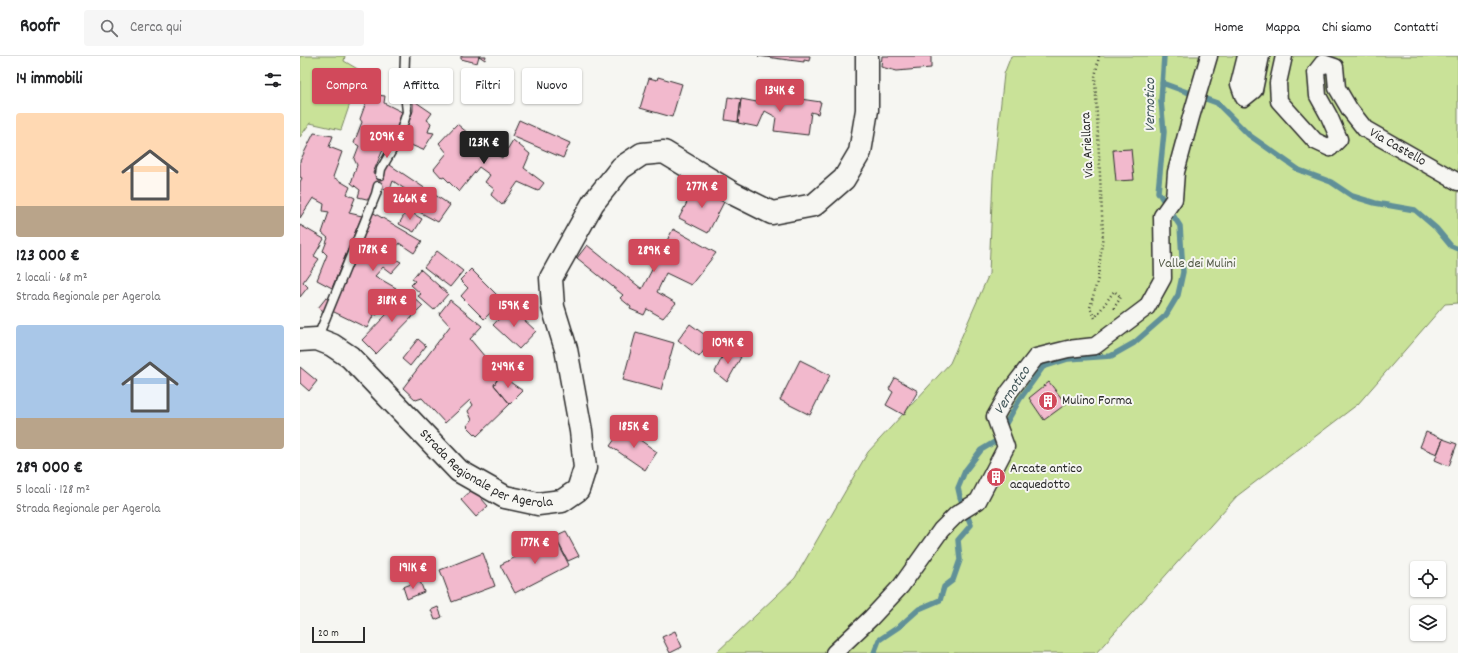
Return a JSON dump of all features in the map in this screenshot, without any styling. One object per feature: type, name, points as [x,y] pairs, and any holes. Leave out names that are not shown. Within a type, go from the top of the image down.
[{"type":"main road","name":"Strada Regionale per Agerola","points":[[308,340],[332,345],[350,356],[458,471],[505,497],[538,504],[562,501],[578,490],[585,468],[582,432],[566,349],[553,307],[551,278],[593,203],[622,168],[642,154],[664,152],[732,193],[772,213],[814,205],[844,179],[860,152],[867,110],[867,56]]},
{"type":"street","points":[[834,653],[871,618],[901,586],[941,530],[957,514],[978,502],[1006,447],[995,417],[1010,392],[1036,357],[1068,349],[1095,346],[1148,307],[1162,278],[1162,216],[1174,199],[1176,172],[1209,56]]},
{"type":"street","points":[[1246,56],[1239,84],[1244,98],[1254,90],[1260,56]]},
{"type":"street","name":"Via Castello","points":[[1284,56],[1278,83],[1279,101],[1315,141],[1330,148],[1339,139],[1318,96],[1316,72],[1323,63],[1334,67],[1336,88],[1350,110],[1365,129],[1458,182]]},
{"type":"lane","points":[[380,175],[381,169],[398,140],[407,112],[404,84],[405,56]]},
{"type":"lane","points":[[308,340],[376,194],[378,186]]},
{"type":"path","name":"Via Ariellara","points":[[1099,56],[1095,78],[1102,234],[1098,278],[1090,308],[1095,318],[1114,291],[1120,297],[1111,313]]},
{"type":"green space","points":[[300,56],[345,56],[344,61],[356,68],[312,68],[312,104],[350,104],[341,130],[310,123],[300,137]]},
{"type":"green space","name":"Valle dei Mulini","points":[[1011,56],[1458,56],[1458,303],[1445,304],[1358,404],[1237,496],[1096,653],[716,653],[795,578],[868,452],[950,363],[989,274],[993,177],[1004,74]]},
{"type":"building","points":[[461,56],[479,56],[477,63],[461,59]]},
{"type":"building","points":[[479,56],[486,56],[485,60]]},
{"type":"building","points":[[758,56],[810,56],[809,61],[804,60],[804,62]]},
{"type":"building","points":[[882,56],[931,56],[931,68],[897,71],[881,67]]},
{"type":"building","points":[[658,77],[682,84],[672,117],[640,108],[649,78],[657,80]]},
{"type":"building","points":[[765,94],[821,102],[818,114],[811,112],[808,135],[774,131],[776,117],[765,111],[758,127],[738,123],[741,99],[762,103]]},
{"type":"building","points":[[381,96],[385,96],[384,103],[402,112],[394,138],[388,138],[373,173],[382,176],[387,163],[450,205],[438,222],[412,208],[418,198],[393,181],[389,192],[376,185],[371,200],[358,197],[360,190],[351,183],[357,165],[354,159],[359,146],[354,143],[362,122],[360,119],[365,104],[381,104]]},
{"type":"building","points":[[728,97],[741,99],[738,122],[725,120]]},
{"type":"building","points":[[413,104],[419,104],[432,113],[427,120],[431,123],[428,132],[434,133],[423,150],[401,141],[413,111]]},
{"type":"building","points":[[519,120],[570,143],[563,158],[512,136]]},
{"type":"building","points":[[457,124],[486,148],[502,158],[513,140],[530,154],[524,168],[544,183],[538,191],[518,182],[502,205],[491,195],[494,189],[485,182],[490,175],[479,167],[459,192],[444,177],[442,178],[434,169],[447,153],[439,143]]},
{"type":"building","points":[[314,133],[333,136],[329,147],[342,152],[333,177],[350,187],[347,194],[355,198],[349,213],[362,216],[332,288],[317,280],[327,255],[323,251],[328,238],[322,233],[329,212],[323,211],[324,204],[313,198],[300,218],[300,182],[302,178],[300,177],[300,161]]},
{"type":"building","points":[[1131,149],[1134,180],[1116,181],[1113,150]]},
{"type":"building","points":[[696,185],[725,200],[708,233],[679,218]]},
{"type":"building","points":[[407,210],[422,219],[414,232],[399,224]]},
{"type":"building","points":[[372,212],[422,241],[414,253],[399,243],[390,256],[401,262],[391,273],[383,267],[375,276],[396,288],[391,301],[387,300],[383,313],[378,312],[377,315],[374,314],[367,328],[332,311],[356,256],[367,259],[371,248],[359,241]]},
{"type":"building","points":[[300,225],[324,239],[314,256],[319,259],[303,282],[308,287],[300,297]]},
{"type":"building","points":[[673,229],[716,253],[691,285],[666,273],[657,292],[676,303],[663,318],[647,309],[644,315],[630,309],[631,307],[620,298],[623,295],[577,258],[587,245],[642,289]]},
{"type":"building","points":[[437,251],[463,271],[450,287],[424,267]]},
{"type":"building","points":[[420,269],[448,294],[434,310],[418,296],[421,294],[411,285],[415,281],[412,279]]},
{"type":"building","points":[[471,269],[503,301],[484,319],[461,296],[468,288],[460,280]]},
{"type":"building","points":[[408,292],[423,306],[376,354],[362,340]]},
{"type":"building","points":[[326,298],[330,300],[324,311],[318,308]]},
{"type":"building","points":[[450,300],[482,326],[470,339],[500,375],[494,385],[510,404],[477,436],[467,426],[472,420],[468,411],[473,405],[470,400],[445,423],[422,398],[416,400],[403,388],[450,326],[439,314]]},
{"type":"building","points":[[510,307],[536,331],[519,349],[493,325]]},
{"type":"building","points":[[690,324],[712,340],[699,357],[678,340]]},
{"type":"building","points":[[636,332],[674,343],[661,390],[623,380]]},
{"type":"building","points":[[418,339],[426,346],[410,366],[402,359]]},
{"type":"building","points":[[726,349],[741,357],[727,382],[715,372]]},
{"type":"building","points":[[800,360],[830,375],[810,415],[780,400]]},
{"type":"building","points":[[300,367],[317,381],[309,391],[300,383]]},
{"type":"building","points":[[500,375],[523,391],[510,404],[494,385]]},
{"type":"building","points":[[895,378],[918,391],[904,415],[886,405],[893,392],[889,389]]},
{"type":"building","name":"Mulino Forma","points":[[1049,382],[1066,404],[1044,420],[1029,398]]},
{"type":"building","points":[[623,428],[657,452],[645,470],[610,446]]},
{"type":"building","points":[[1426,432],[1443,439],[1437,454],[1420,447]]},
{"type":"building","points":[[1443,439],[1457,444],[1449,466],[1435,460]]},
{"type":"building","points":[[473,489],[488,506],[476,517],[461,500]]},
{"type":"building","points":[[566,532],[579,556],[568,561],[555,537]]},
{"type":"building","points":[[555,537],[569,565],[515,593],[500,565]]},
{"type":"building","points":[[483,553],[495,586],[452,602],[440,570]]},
{"type":"building","points":[[420,581],[424,592],[407,599],[403,587]]},
{"type":"building","points":[[438,607],[442,617],[435,620],[431,610]]},
{"type":"building","points":[[675,631],[682,647],[670,653],[662,637]]},
{"type":"waterway","name":"Vernotico","points":[[874,653],[879,640],[900,626],[919,609],[940,600],[944,587],[953,580],[960,560],[958,540],[971,525],[958,488],[965,471],[981,450],[996,441],[1020,399],[1043,367],[1068,359],[1111,356],[1134,343],[1166,315],[1178,295],[1183,272],[1180,226],[1158,192],[1164,132],[1161,101],[1164,56]]},
{"type":"waterway","points":[[1162,83],[1217,103],[1249,135],[1299,170],[1331,182],[1352,196],[1375,203],[1415,210],[1436,228],[1451,246],[1458,249]]},
{"type":"place","name":"Mulino Forma","points":[[1048,401]]},
{"type":"place","name":"Arcate antico acquedotto","points":[[996,477]]}]
